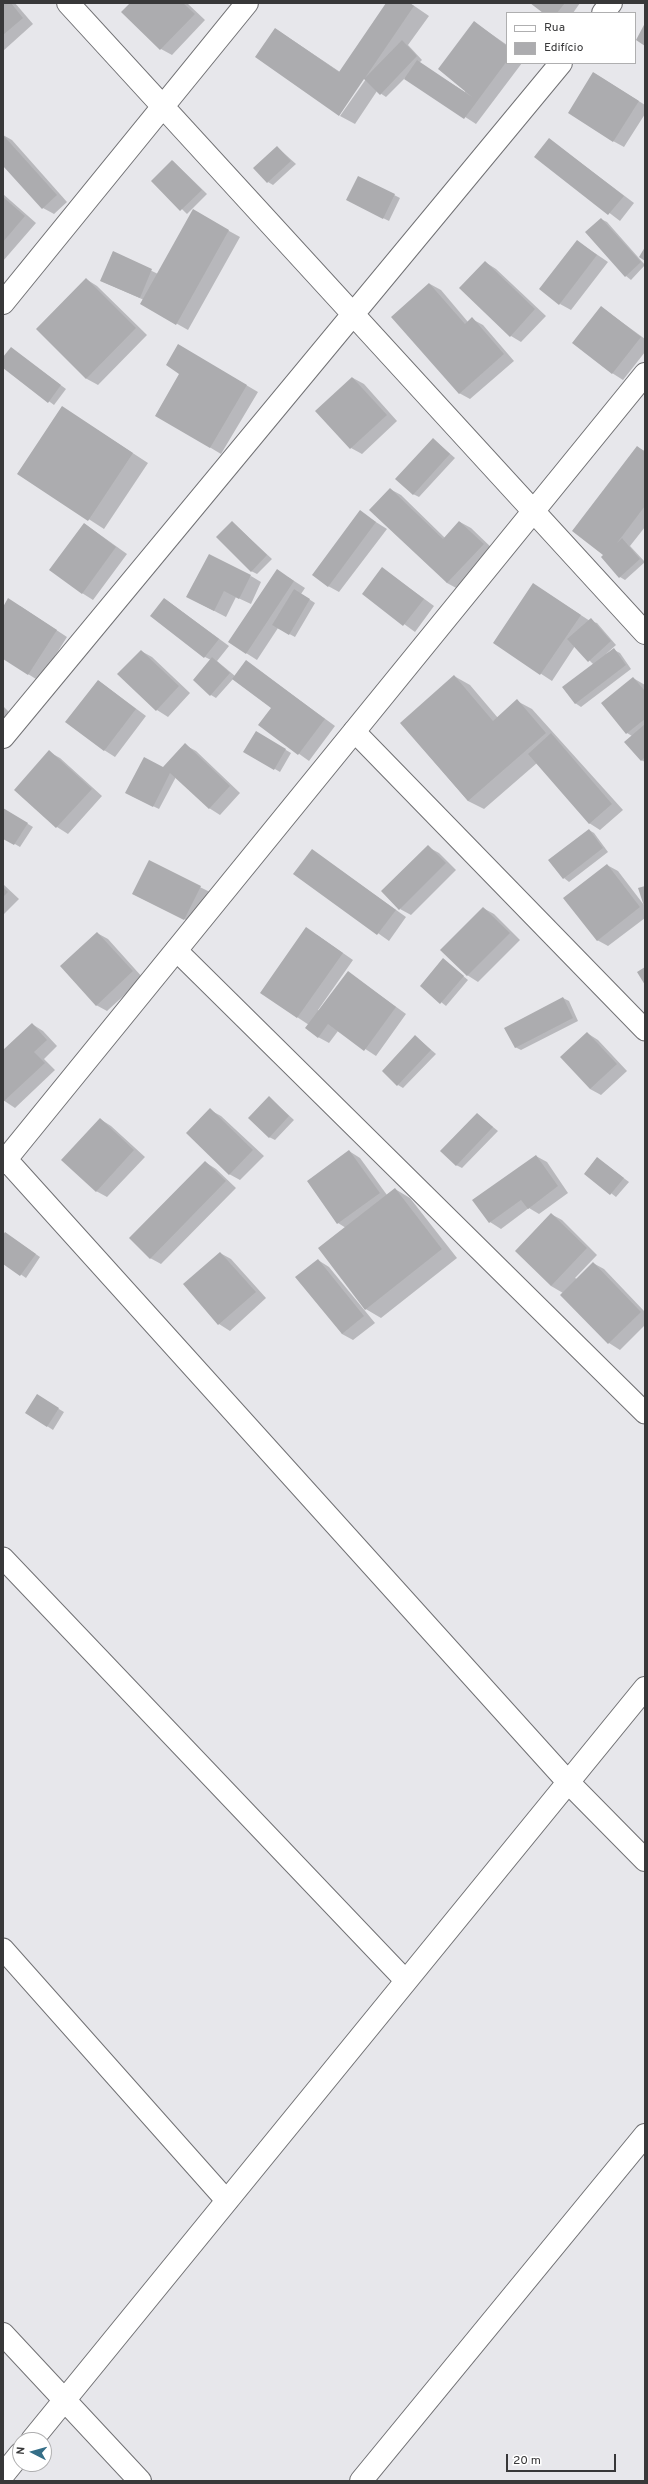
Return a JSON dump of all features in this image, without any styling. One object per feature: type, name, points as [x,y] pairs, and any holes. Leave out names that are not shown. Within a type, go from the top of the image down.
[{"type":"street","points":[[68,3],[354,314],[532,512],[645,633]]},
{"type":"street","points":[[3,303],[247,3]]},
{"type":"street","points":[[604,12],[611,3]]},
{"type":"street","points":[[3,737],[560,64]]},
{"type":"street","points":[[645,374],[4,1159],[568,1782],[645,1860]]},
{"type":"street","points":[[38,2432],[645,1688]]},
{"type":"street","points":[[361,2481],[645,2135]]},
{"type":"street","points":[[3,2334],[140,2481]]},
{"type":"street","points":[[3,2475],[12,2464]]},
{"type":"lane","points":[[354,731],[645,1030]]},
{"type":"lane","points":[[176,950],[645,1413]]},
{"type":"lane","points":[[3,1558],[406,1980]]},
{"type":"lane","points":[[3,1949],[227,2201]]},
{"type":"building","points":[[3,3],[11,3],[23,18],[3,35]]},
{"type":"building","points":[[130,3],[183,3],[195,14],[160,50],[121,12]]},
{"type":"building","points":[[386,3],[409,3],[414,6],[365,78],[402,40],[417,56],[380,95],[364,79],[339,116],[255,57],[275,28],[339,72]]},
{"type":"building","points":[[530,3],[565,3],[558,12],[542,12]]},
{"type":"building","points":[[474,21],[506,45],[506,62],[464,119],[404,79],[417,60],[472,97],[438,69]]},
{"type":"building","points":[[645,23],[645,46],[636,40]]},
{"type":"building","points":[[593,72],[639,101],[613,142],[568,113]]},
{"type":"building","points":[[3,135],[57,195],[42,209],[3,166]]},
{"type":"building","points":[[549,138],[624,196],[608,215],[534,157]]},
{"type":"building","points":[[277,146],[291,161],[267,183],[253,168]]},
{"type":"building","points":[[172,160],[202,190],[180,211],[151,181]]},
{"type":"building","points":[[358,176],[395,194],[383,219],[346,200]]},
{"type":"building","points":[[3,197],[25,216],[3,242]]},
{"type":"building","points":[[193,209],[229,230],[176,325],[140,304]]},
{"type":"building","points":[[601,218],[641,262],[625,277],[585,232]]},
{"type":"building","points":[[577,240],[597,255],[559,305],[539,289]]},
{"type":"building","points":[[645,247],[645,261],[639,257]]},
{"type":"building","points":[[113,251],[152,269],[140,298],[100,281]]},
{"type":"building","points":[[485,261],[535,309],[510,337],[459,288]]},
{"type":"building","points":[[86,278],[136,328],[86,379],[36,329]]},
{"type":"building","points":[[429,283],[465,324],[472,317],[504,354],[459,394],[391,317]]},
{"type":"building","points":[[601,306],[641,337],[612,374],[572,343]]},
{"type":"building","points":[[178,344],[247,385],[210,448],[155,416],[179,374],[166,365]]},
{"type":"building","points":[[11,347],[61,385],[48,403],[3,368],[3,357]]},
{"type":"building","points":[[352,377],[387,415],[350,449],[315,411]]},
{"type":"building","points":[[62,406],[133,453],[88,521],[17,474]]},
{"type":"building","points":[[433,438],[450,454],[413,495],[395,479]]},
{"type":"building","points":[[637,446],[645,452],[645,506],[617,543],[622,538],[640,559],[619,578],[601,557],[603,555],[572,531]]},
{"type":"building","points":[[390,488],[443,539],[459,521],[484,544],[447,583],[369,510]]},
{"type":"building","points":[[360,510],[376,522],[328,587],[312,575]]},
{"type":"building","points":[[232,521],[267,555],[251,572],[216,537]]},
{"type":"building","points":[[84,523],[116,547],[82,594],[49,570]]},
{"type":"building","points":[[209,554],[251,575],[239,599],[224,591],[214,611],[186,597]]},
{"type":"building","points":[[382,567],[424,599],[403,626],[362,594]]},
{"type":"building","points":[[277,569],[294,581],[246,654],[228,642]]},
{"type":"building","points":[[533,583],[581,615],[540,675],[493,643]]},
{"type":"building","points":[[294,589],[310,599],[289,635],[272,625]]},
{"type":"building","points":[[8,598],[57,630],[28,675],[3,659],[3,607]]},
{"type":"building","points":[[164,598],[219,639],[204,658],[150,616]]},
{"type":"building","points":[[591,618],[611,641],[588,662],[567,639]]},
{"type":"building","points":[[614,648],[626,665],[575,704],[562,687]]},
{"type":"building","points":[[141,650],[179,686],[156,711],[117,674]]},
{"type":"building","points":[[212,657],[230,673],[210,696],[193,680]]},
{"type":"building","points":[[246,660],[325,719],[298,755],[258,725],[271,708],[232,679]]},
{"type":"building","points":[[454,675],[493,721],[517,699],[546,733],[468,801],[400,723]]},
{"type":"building","points":[[633,677],[645,691],[645,719],[626,734],[601,703]]},
{"type":"building","points":[[98,680],[136,709],[104,751],[65,722]]},
{"type":"building","points":[[645,724],[645,757],[641,761],[624,742]]},
{"type":"building","points":[[256,731],[286,749],[274,770],[243,752]]},
{"type":"building","points":[[551,733],[612,804],[589,824],[528,754]]},
{"type":"building","points":[[185,743],[230,786],[209,809],[170,773],[153,807],[125,793],[144,757],[163,767]]},
{"type":"building","points":[[49,750],[92,789],[56,828],[14,790]]},
{"type":"building","points":[[3,808],[28,823],[14,845],[3,839]]},
{"type":"building","points":[[589,829],[603,848],[563,879],[548,860]]},
{"type":"building","points":[[428,845],[446,863],[399,910],[381,891]]},
{"type":"building","points":[[312,849],[396,910],[377,935],[293,874]]},
{"type":"building","points":[[149,860],[201,886],[184,920],[132,894]]},
{"type":"building","points":[[607,864],[640,907],[597,941],[563,898]]},
{"type":"building","points":[[645,886],[645,909],[638,888]]},
{"type":"building","points":[[3,887],[8,892],[3,897]]},
{"type":"building","points":[[483,907],[510,933],[467,976],[440,950]]},
{"type":"building","points":[[306,927],[343,953],[297,1018],[260,993]]},
{"type":"building","points":[[97,932],[133,971],[96,1006],[60,966]]},
{"type":"building","points":[[443,958],[464,976],[440,1004],[420,986]]},
{"type":"building","points":[[645,967],[645,985],[637,972]]},
{"type":"building","points":[[348,971],[396,1007],[364,1051],[328,1024],[318,1038],[305,1028]]},
{"type":"building","points":[[563,997],[573,1018],[515,1048],[504,1028]]},
{"type":"building","points":[[32,1023],[47,1040],[34,1052],[45,1063],[3,1102],[3,1050]]},
{"type":"building","points":[[587,1032],[617,1064],[590,1089],[560,1057]]},
{"type":"building","points":[[415,1035],[431,1050],[397,1086],[382,1071]]},
{"type":"building","points":[[269,1096],[289,1116],[269,1138],[248,1118]]},
{"type":"building","points":[[210,1108],[253,1150],[229,1175],[186,1133]]},
{"type":"building","points":[[477,1113],[493,1127],[456,1166],[440,1151]]},
{"type":"building","points":[[100,1118],[134,1150],[96,1192],[61,1160]]},
{"type":"building","points":[[349,1150],[380,1193],[337,1224],[307,1181]]},
{"type":"building","points":[[536,1155],[558,1186],[528,1209],[521,1200],[489,1223],[472,1200]]},
{"type":"building","points":[[597,1157],[624,1178],[610,1195],[584,1174]]},
{"type":"building","points":[[205,1161],[226,1181],[150,1259],[129,1238]]},
{"type":"building","points":[[395,1188],[442,1249],[365,1310],[318,1248]]},
{"type":"building","points":[[551,1213],[587,1248],[551,1286],[515,1251]]},
{"type":"building","points":[[5,1232],[36,1254],[20,1276],[3,1264],[3,1235]]},
{"type":"building","points":[[220,1252],[256,1292],[218,1325],[183,1284]]},
{"type":"building","points":[[318,1259],[364,1316],[342,1334],[295,1277]]},
{"type":"building","points":[[593,1262],[641,1312],[608,1344],[560,1295]]},
{"type":"building","points":[[37,1394],[59,1408],[47,1427],[25,1413]]}]
